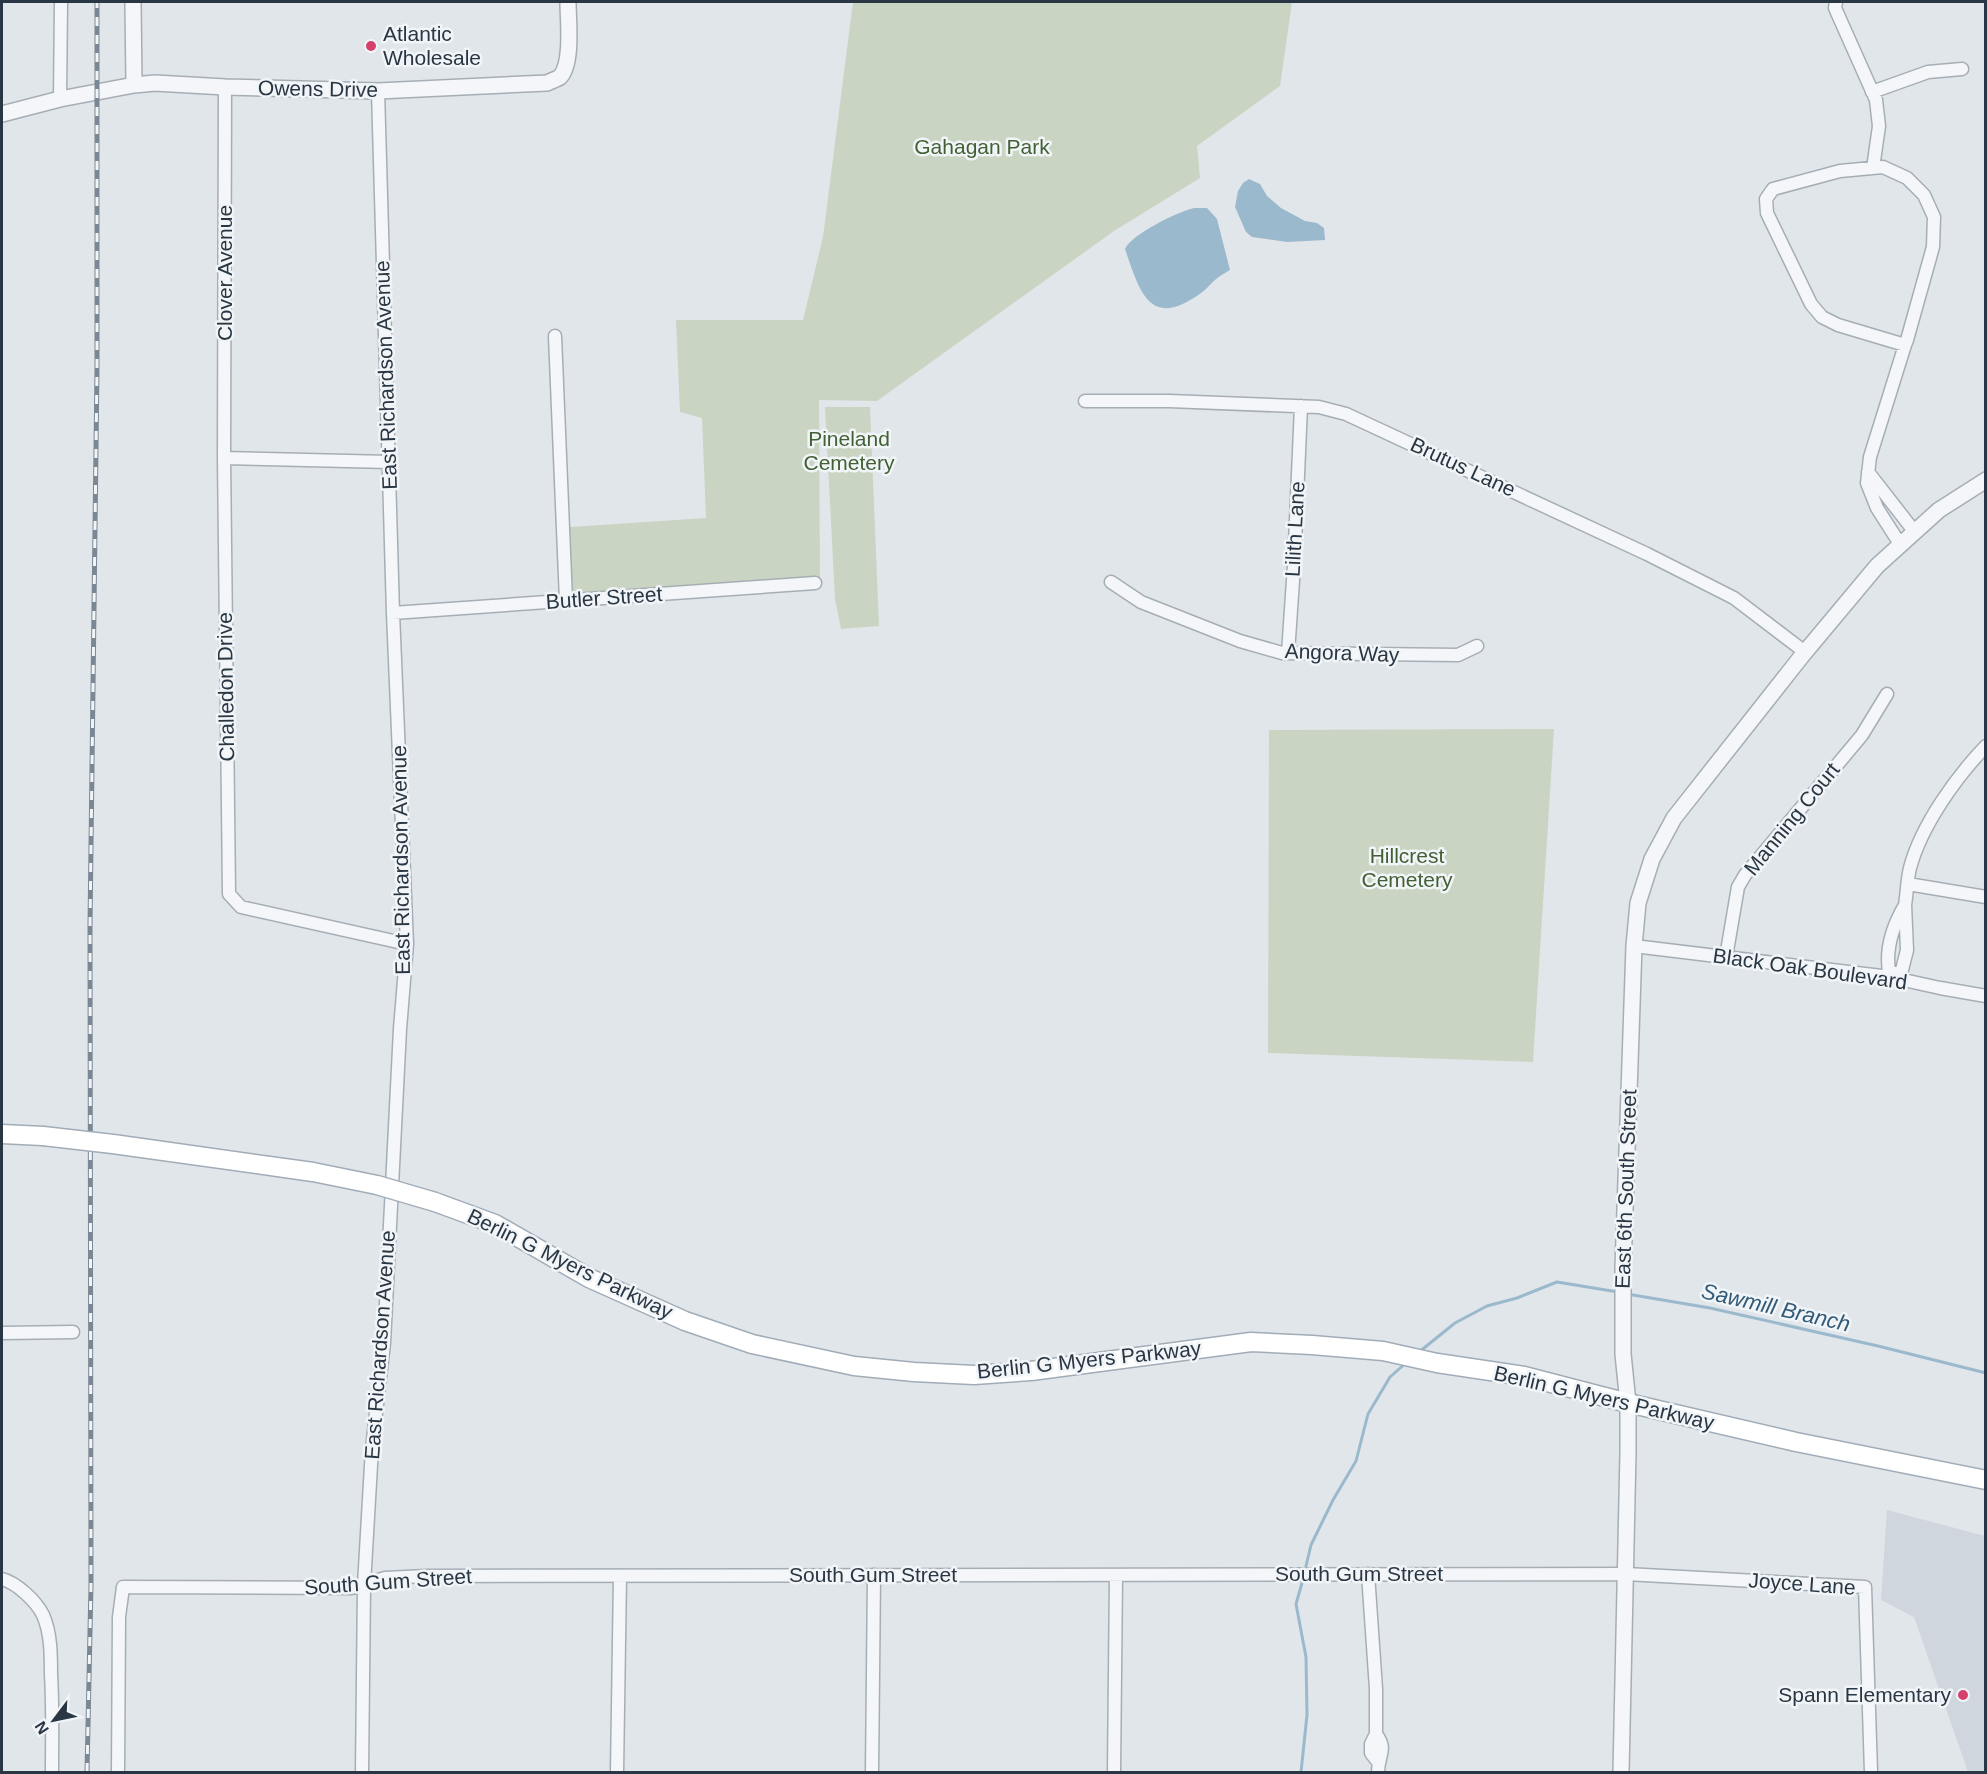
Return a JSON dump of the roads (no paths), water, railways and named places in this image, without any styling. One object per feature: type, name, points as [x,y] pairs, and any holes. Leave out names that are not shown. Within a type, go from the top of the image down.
[{"type":"main road","name":"Berlin G Myers Parkway","points":[[2,1134],[43,1136],[134,1147],[313,1172],[376,1185],[435,1202],[495,1224],[589,1278],[685,1321],[752,1344],[854,1366],[974,1375],[1031,1371],[1251,1342],[1312,1344],[1383,1351],[1437,1363],[1524,1376],[1796,1442],[1986,1480]]},
{"type":"street","points":[[60,99],[61,2]]},
{"type":"street","points":[[133,2],[134,85]]},
{"type":"street","name":"Owens Drive","points":[[2,114],[60,99],[155,83],[378,91],[547,83],[560,77],[566,66],[568,2]]},
{"type":"street","points":[[1836,2],[1835,8],[1876,100],[1879,126],[1873,168]]},
{"type":"street","points":[[133,48],[141,65],[155,83]]},
{"type":"street","points":[[1872,92],[1928,72],[1962,69]]},
{"type":"street","name":"Clover Avenue","points":[[224,458],[225,87]]},
{"type":"street","name":"East Richardson Avenue","points":[[362,1773],[364,1585],[373,1432],[384,1343],[400,1029],[407,944],[393,613],[378,91]]},
{"type":"street","points":[[1900,544],[1876,508],[1867,483],[1868,472],[1870,457],[1905,345],[1933,246],[1934,217],[1924,195],[1907,178],[1883,166],[1840,171],[1773,189],[1767,199],[1767,213],[1811,304],[1822,317],[1838,325],[1905,345]]},
{"type":"street","points":[[555,336],[567,601]]},
{"type":"street","name":"Brutus Lane","points":[[1085,401],[1169,401],[1300,406],[1319,407],[1346,414],[1647,554],[1734,598],[1803,655]]},
{"type":"street","name":"Lilith Lane","points":[[1288,653],[1300,406]]},
{"type":"street","points":[[224,458],[389,462]]},
{"type":"street","name":"Challedon Drive","points":[[224,458],[229,894],[241,907],[407,944]]},
{"type":"street","points":[[1868,472],[1914,531]]},
{"type":"street","name":"East 6th South Street","points":[[1621,1773],[1628,1403],[1623,1354],[1623,1268],[1634,946],[1638,903],[1652,859],[1674,818],[1803,655],[1877,566],[1900,544],[1939,510],[1986,480]]},
{"type":"street","name":"Angora Way","points":[[1111,582],[1141,602],[1240,641],[1281,653],[1458,655],[1478,646]]},
{"type":"street","name":"Butler Street","points":[[393,613],[815,583]]},
{"type":"street","name":"Manning Court","points":[[1726,957],[1741,881],[1862,735],[1887,693]]},
{"type":"street","points":[[1905,905],[1891,932],[1886,963],[1890,977],[1902,970],[1907,950],[1905,905],[1910,868],[1923,835],[1935,813],[1986,746]]},
{"type":"street","points":[[1908,884],[1986,897]]},
{"type":"street","name":"Black Oak Boulevard","points":[[1634,946],[1890,977],[1986,996]]},
{"type":"street","points":[[2,1333],[73,1332]]},
{"type":"street","points":[[1368,1574],[1376,1689],[1376,1734],[1371,1744],[1371,1753],[1378,1767]]},
{"type":"street","name":"South Gum Street","points":[[118,1773],[119,1617],[123,1587],[351,1588],[385,1578],[426,1576],[1626,1574]]},
{"type":"street","name":"Joyce Lane","points":[[1626,1574],[1865,1587],[1871,1773]]},
{"type":"street","points":[[872,1773],[874,1575]]},
{"type":"street","points":[[1114,1773],[1116,1575]]},
{"type":"street","points":[[617,1773],[620,1576]]},
{"type":"street","points":[[5,1580],[31,1598],[42,1614],[50,1645],[52,1773]]},
{"type":"water","points":[[1249,179],[1260,184],[1267,196],[1281,208],[1324,228],[1325,240],[1287,242],[1252,237],[1246,232],[1235,207],[1238,191]]},
{"type":"water","points":[[1194,208],[1207,208],[1217,219],[1230,270],[1184,304],[1170,308],[1158,307],[1142,292],[1125,249],[1145,230]]},
{"type":"waterway","points":[[1419,1352],[1455,1323],[1487,1306],[1517,1298],[1557,1282],[1618,1292]]},
{"type":"waterway","name":"Sawmill Branch","points":[[1627,1294],[1710,1308],[1986,1373]]},
{"type":"waterway","points":[[1306,1566],[1311,1545],[1333,1500],[1356,1461],[1368,1414],[1390,1377],[1407,1362]]},
{"type":"waterway","points":[[1301,1772],[1307,1715],[1306,1657],[1296,1604],[1302,1583]]},
{"type":"railway","points":[[87,1772],[91,1585],[90,926],[97,369],[97,2]]},
{"type":"place","name":"Atlantic Wholesale","points":[[371,46]]},
{"type":"place","name":"Spann Elementary","points":[[1963,1695]]},
{"type":"park label","name":"Gahagan Park","points":[[982,147]]},
{"type":"park label","name":"Pineland Cemetery","points":[[849,451]]},
{"type":"park label","name":"Hillcrest Cemetery","points":[[1407,868]]}]
